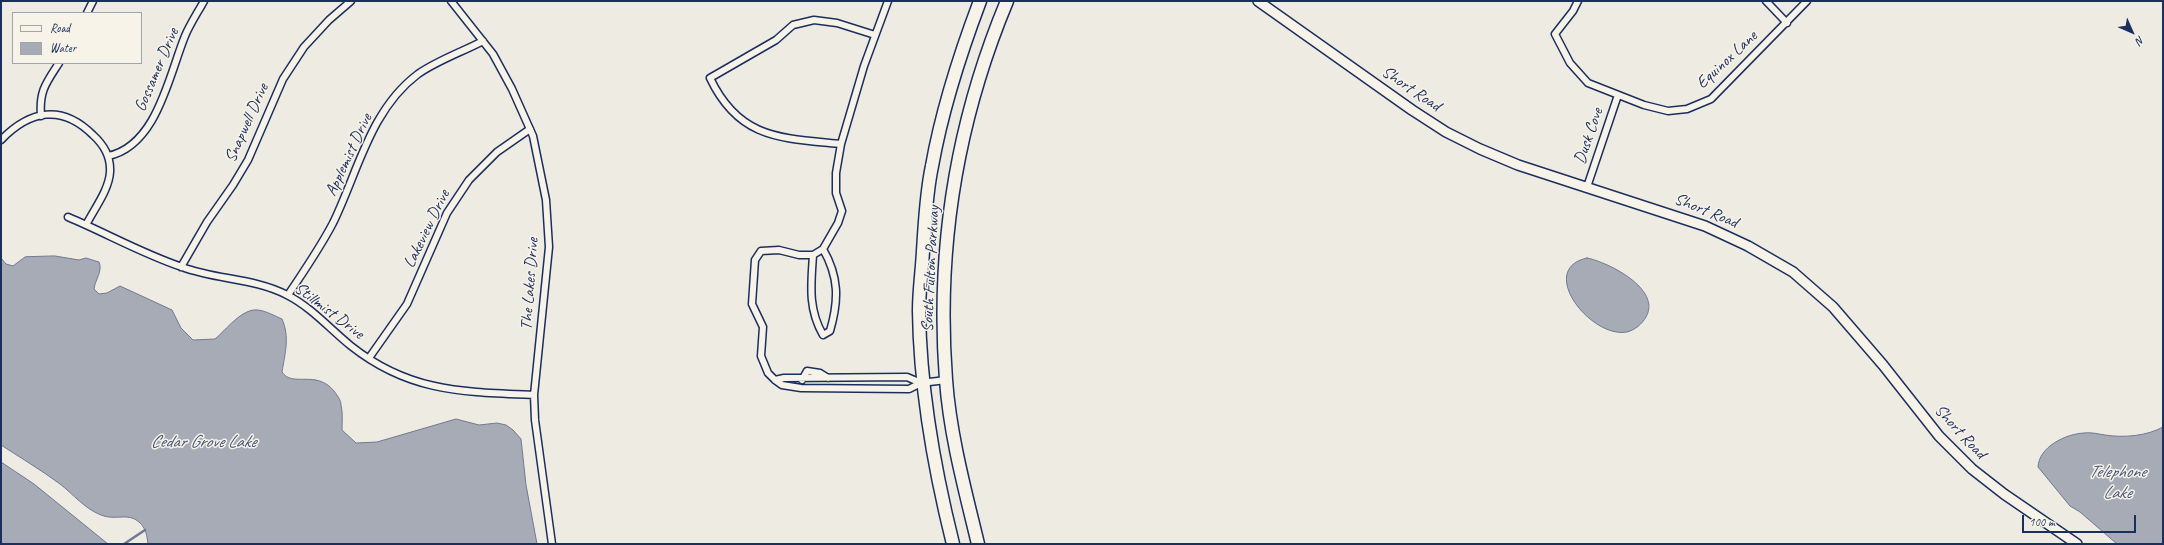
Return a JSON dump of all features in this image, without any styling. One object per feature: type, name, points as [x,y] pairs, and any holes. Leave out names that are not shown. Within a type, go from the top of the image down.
[{"type":"highway","name":"South Fulton Parkway","points":[[953,544],[939,490],[922,383],[919,310],[925,215],[932,166],[946,104],[980,1]]},
{"type":"highway","name":"South Fulton Parkway","points":[[978,544],[959,464],[946,380],[944,294],[947,230],[965,124],[986,56],[1007,1]]},
{"type":"street","points":[[88,12],[93,1]]},
{"type":"street","name":"Gossamer Drive","points":[[108,156],[117,154],[133,145],[146,130],[160,103],[186,35],[204,1]]},
{"type":"street","name":"Snapwell Drive","points":[[181,267],[207,222],[233,185],[248,160],[282,79],[304,47],[329,20],[351,1]]},
{"type":"street","name":"The Lakes Drive","points":[[451,1],[493,54],[512,88],[533,136],[546,200],[549,247],[534,395],[535,420],[552,544]]},
{"type":"street","points":[[888,1],[875,35],[840,144],[836,173],[836,193],[842,211],[838,223],[823,249],[814,255],[799,255],[779,250],[761,251],[754,260],[752,304],[763,327],[761,356],[768,373],[782,385],[801,388],[909,389],[922,383],[946,380]]},
{"type":"street","name":"Short Road","points":[[1258,1],[1412,110],[1446,132],[1480,149],[1518,165],[1705,226],[1748,246],[1793,272],[1814,288],[1832,307],[1883,365],[1939,436],[1972,469],[2004,494],[2077,544]]},
{"type":"street","name":"Equinox Lane","points":[[1578,1],[1573,11],[1555,34],[1570,62],[1588,83],[1644,105],[1668,111],[1687,109],[1711,99],[1807,1]]},
{"type":"street","points":[[1766,1],[1787,23]]},
{"type":"street","points":[[840,144],[777,136],[751,126],[730,112],[717,94],[710,78],[776,40],[793,25],[814,20],[837,23],[875,35]]},
{"type":"street","name":"Applemist Drive","points":[[288,295],[317,252],[333,222],[380,116],[400,92],[418,74],[483,41]]},
{"type":"street","points":[[40,116],[39,99],[44,85],[58,64]]},
{"type":"street","name":"Dusk Cove","points":[[1587,187],[1618,95]]},
{"type":"street","points":[[1,140],[23,121],[40,116],[57,113],[81,122],[108,152],[110,173],[101,197],[86,225]]},
{"type":"street","name":"Lakeview Drive","points":[[369,358],[406,304],[446,214],[469,180],[498,152],[530,129]]},
{"type":"street","name":"Stillmist Drive","points":[[68,217],[181,267],[209,275],[257,283],[288,295],[318,316],[350,346],[405,379],[440,388],[475,393],[534,395]]},
{"type":"street","points":[[814,255],[810,289],[814,320],[823,335],[830,332],[836,310],[836,282],[831,263],[823,249]]},
{"type":"street","points":[[801,388],[802,378],[807,371],[814,371],[828,378],[907,377],[922,383]]},
{"type":"street","points":[[776,380],[802,378]]},
{"type":"street","points":[[854,388],[855,378]]},
{"type":"water","name":"Cedar Grove Lake","points":[[55,256],[79,260],[86,258],[99,262],[100,269],[94,289],[99,294],[107,293],[120,286],[172,310],[181,328],[193,340],[215,339],[240,316],[252,310],[264,311],[282,319],[286,332],[286,339],[282,372],[286,377],[292,379],[320,381],[334,391],[341,403],[342,430],[356,443],[377,442],[456,419],[479,425],[497,423],[506,425],[521,439],[526,485],[537,544],[148,544],[145,529],[135,519],[126,517],[106,517],[95,512],[84,505],[53,479],[1,445],[1,258],[6,264],[13,266],[25,257]]},
{"type":"water","points":[[1587,258],[1619,271],[1640,287],[1646,297],[1649,307],[1646,317],[1635,328],[1627,332],[1613,331],[1598,325],[1585,315],[1574,302],[1568,288],[1567,275],[1573,265]]},
{"type":"water","name":"Telephone Lake","points":[[2163,427],[2163,544],[2117,544],[2080,512],[2070,506],[2038,467],[2039,460],[2048,448],[2061,439],[2069,436],[2092,433],[2112,436],[2135,436]]},
{"type":"water","points":[[1,462],[34,484],[108,544],[1,544]]},
{"type":"waterway","points":[[124,544],[145,530]]}]
